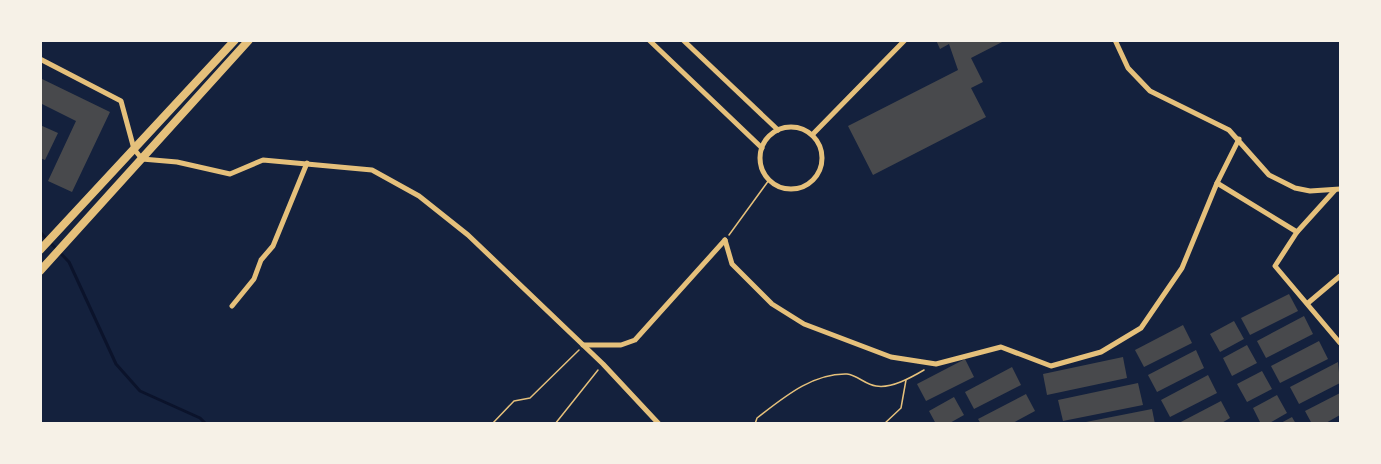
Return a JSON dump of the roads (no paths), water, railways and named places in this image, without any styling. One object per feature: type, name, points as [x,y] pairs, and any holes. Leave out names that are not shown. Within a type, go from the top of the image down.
[{"type":"main road","points":[[40,250],[235,40]]},
{"type":"main road","points":[[40,271],[249,40]]},
{"type":"street","points":[[649,40],[762,148]]},
{"type":"street","points":[[683,40],[777,130]]},
{"type":"street","points":[[812,135],[905,40]]},
{"type":"street","points":[[1115,40],[1128,68],[1150,92],[1229,130],[1269,175],[1310,191],[1338,189]]},
{"type":"street","points":[[40,59],[121,101],[134,149],[142,159],[177,162],[230,174],[263,160],[372,170],[419,195],[468,235],[603,364],[658,423]]},
{"type":"street","points":[[789,127],[801,129],[812,135],[820,145],[823,158],[820,171],[813,182],[802,188],[790,190],[779,187],[769,180],[763,171],[762,148],[777,130],[789,127]]},
{"type":"street","points":[[583,345],[621,345],[634,340],[725,240],[732,264],[772,304],[804,324],[891,357],[936,364],[1001,347],[1051,366],[1101,352],[1141,328],[1182,268],[1217,183],[1239,140]]},
{"type":"street","points":[[232,306],[254,279],[261,260],[273,246],[308,163]]},
{"type":"street","points":[[1217,183],[1297,232]]},
{"type":"street","points":[[1338,189],[1297,232],[1275,266],[1338,333],[1341,343]]},
{"type":"street","points":[[1308,303],[1341,276]]},
{"type":"waterway","points":[[40,232],[69,262],[116,364],[140,391],[200,418],[206,424]]}]
